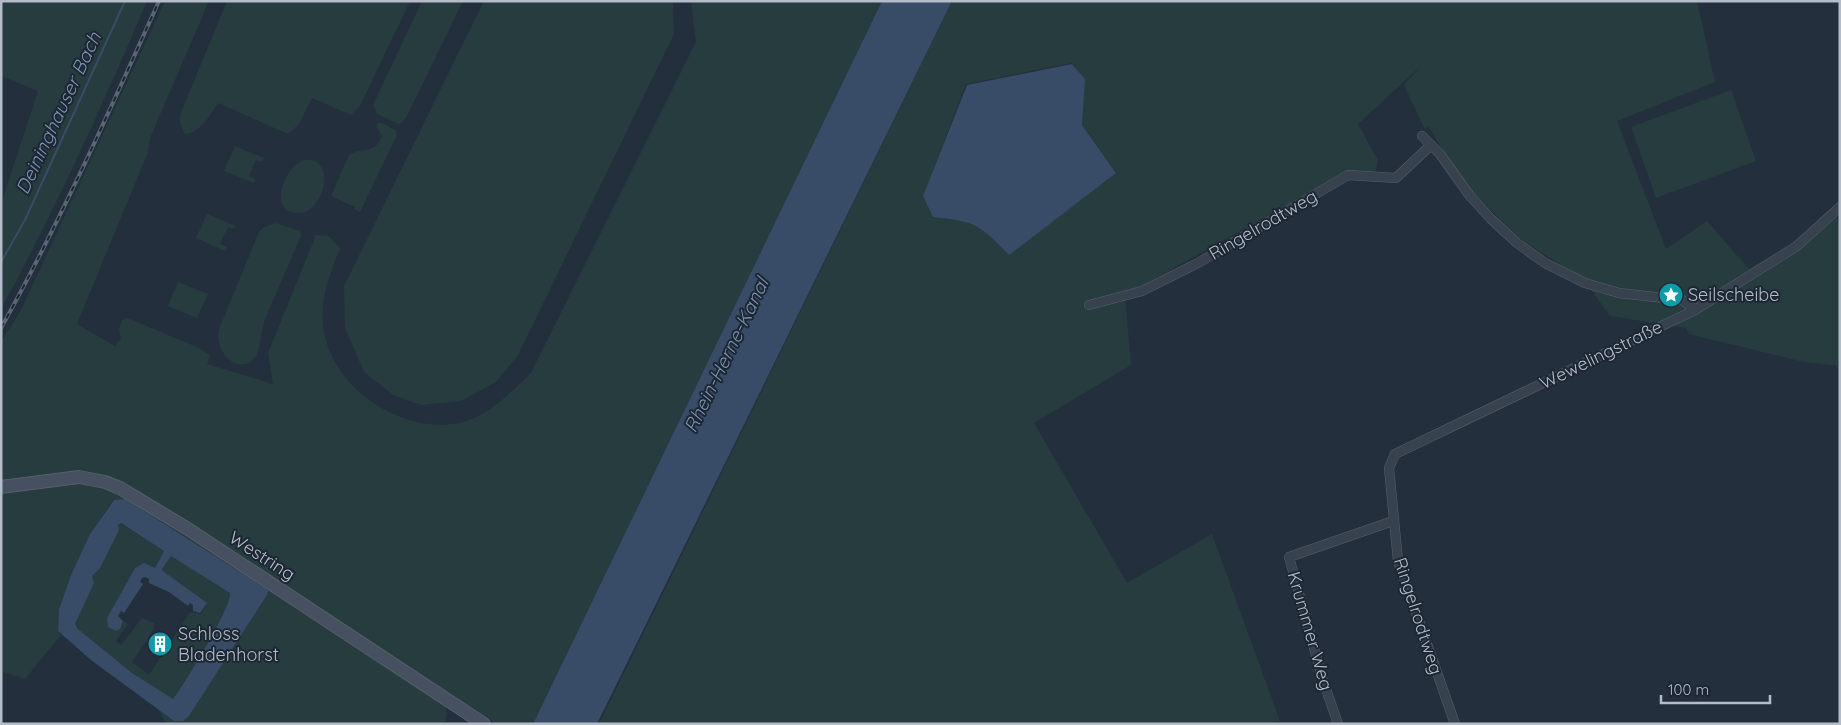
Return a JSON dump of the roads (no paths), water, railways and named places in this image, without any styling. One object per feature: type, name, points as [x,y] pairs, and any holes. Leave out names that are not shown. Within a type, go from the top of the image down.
[{"type":"main road","name":"Westring","points":[[1,487],[66,477],[98,480],[120,488],[188,529],[484,724]]},
{"type":"street","points":[[1422,136],[1440,154],[1470,196],[1491,219],[1517,243],[1545,263],[1585,283],[1619,293],[1682,300],[1695,310]]},
{"type":"street","name":"Ringelrodtweg","points":[[1089,305],[1142,291],[1198,263],[1348,175],[1396,178],[1430,146]]},
{"type":"street","name":"Wewelingstraße","points":[[1401,452],[1695,310],[1797,246],[1840,207]]},
{"type":"street","name":"Ringelrodtweg","points":[[1401,452],[1395,454],[1389,468],[1398,561],[1455,724]]},
{"type":"street","name":"Krummer Weg","points":[[1338,724],[1322,677],[1288,557],[1393,521]]},
{"type":"water","name":"Rhein-Herne-Kanal","points":[[882,1],[952,1],[597,724],[533,724]]},
{"type":"water","points":[[1072,64],[1085,79],[1082,125],[1116,173],[1009,255],[991,237],[976,226],[933,217],[923,196],[967,85]]},
{"type":"water","points":[[125,499],[268,590],[267,595],[189,716],[183,721],[174,721],[91,660],[58,631],[59,609],[71,575],[90,534],[114,500]],"holes":[[[121,523],[164,551],[155,568],[144,563],[135,568],[107,618],[108,627],[116,631],[120,629],[123,621],[118,616],[121,611],[124,613],[143,584],[140,582],[142,578],[145,577],[149,579],[149,583],[169,592],[188,606],[190,603],[193,605],[193,611],[200,613],[207,603],[163,571],[162,569],[171,556],[230,593],[229,601],[216,629],[173,699],[132,673],[78,629],[75,624],[94,583],[92,576],[100,568],[119,530],[118,525]]]},
{"type":"waterway","name":"Deininghauser Bach","points":[[1,262],[25,220],[125,1]]},
{"type":"railway","points":[[1,328],[64,207],[159,1]]},
{"type":"place","name":"Seilscheibe","points":[[1671,295]]},
{"type":"place","name":"Schloss Bladenhorst","points":[[160,644]]}]
